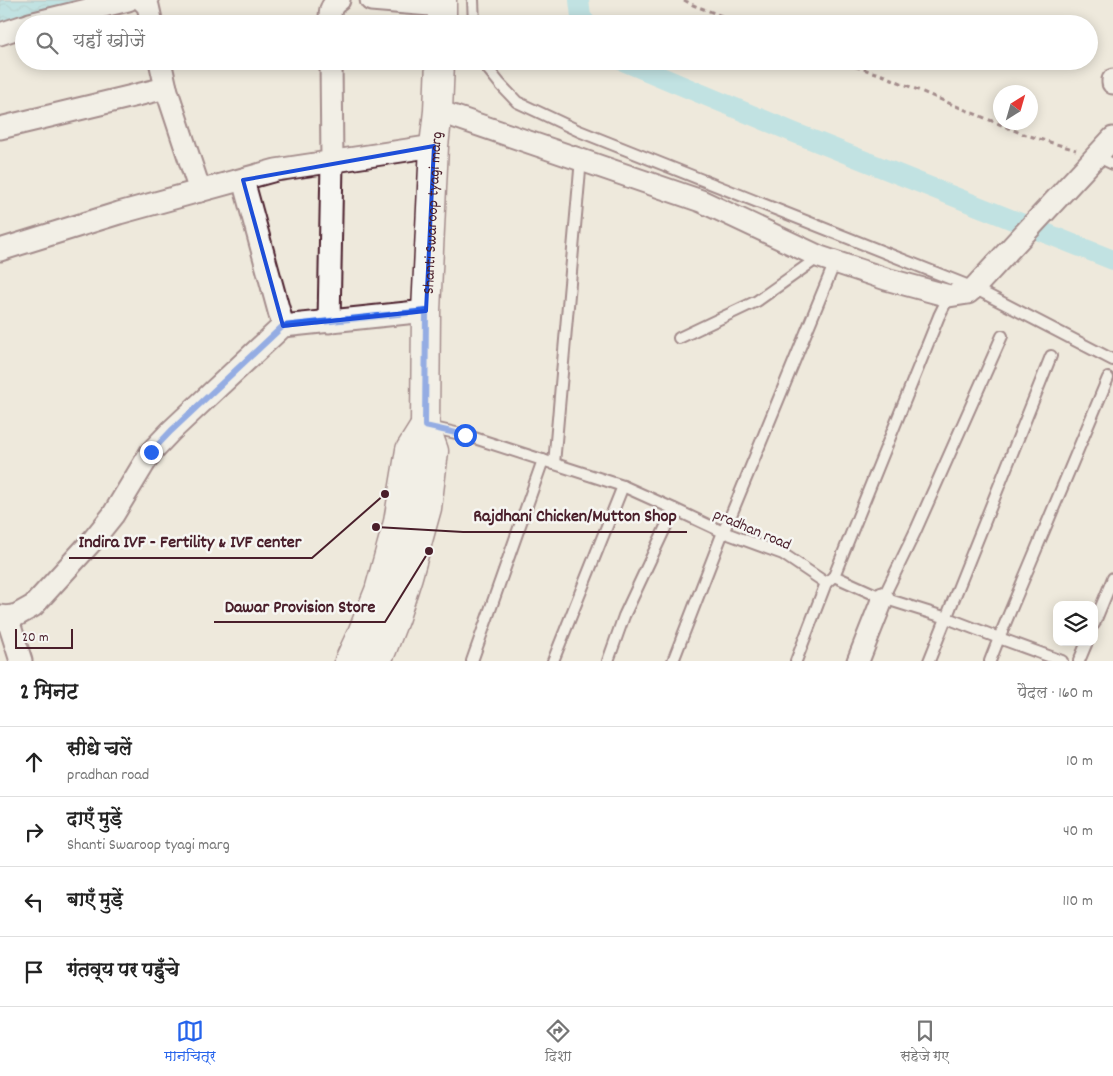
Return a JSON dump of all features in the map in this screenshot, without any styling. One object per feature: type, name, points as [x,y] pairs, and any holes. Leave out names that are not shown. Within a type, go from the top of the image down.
[{"type":"main road","name":"Shanti Swaroop tyagi marg","points":[[376,661],[395,617],[427,508],[434,452],[425,426],[426,311],[440,70]]},
{"type":"main road","points":[[349,661],[379,591],[398,522],[410,450],[425,426]]},
{"type":"street","points":[[67,15],[128,0]]},
{"type":"street","points":[[142,0],[148,6],[150,15]]},
{"type":"street","points":[[330,15],[332,4],[340,0]]},
{"type":"street","points":[[371,0],[442,10]]},
{"type":"street","points":[[0,34],[15,29]]},
{"type":"street","points":[[162,70],[166,88],[200,191]]},
{"type":"street","points":[[329,322],[332,162],[331,70]]},
{"type":"street","points":[[0,128],[166,88]]},
{"type":"street","points":[[438,110],[700,201],[828,259],[886,279],[949,296],[968,294],[1104,160],[1113,138]]},
{"type":"street","points":[[0,250],[119,213],[276,170],[434,146]]},
{"type":"street","points":[[243,180],[283,326]]},
{"type":"street","points":[[21,661],[4,616],[17,615],[32,606],[93,540],[113,515],[151,452],[283,326],[426,311]]},
{"type":"street","points":[[858,661],[883,598]]},
{"type":"lane","points":[[473,0],[474,15]]},
{"type":"lane","points":[[490,70],[517,102],[578,131],[974,288],[1113,360]]},
{"type":"lane","points":[[554,464],[581,159]]},
{"type":"lane","points":[[679,338],[757,301],[802,268],[828,259]]},
{"type":"lane","points":[[673,661],[735,506],[828,259]]},
{"type":"lane","points":[[796,661],[826,583],[834,576],[939,316],[949,296]]},
{"type":"lane","points":[[883,598],[915,532],[1002,336]]},
{"type":"lane","points":[[930,661],[1051,356]]},
{"type":"lane","points":[[990,661],[1108,378]]},
{"type":"lane","name":"pradhan road","points":[[425,426],[465,435],[623,486],[723,532],[783,554],[826,583]]},
{"type":"lane","points":[[472,661],[543,460]]},
{"type":"lane","points":[[553,661],[623,486]]},
{"type":"lane","points":[[608,661],[624,616],[674,509]]},
{"type":"lane","points":[[834,576],[883,598],[947,618],[1062,661]]},
{"type":"lane","points":[[1098,614],[1113,578]]},
{"type":"lane","points":[[1079,661],[1085,646]]},
{"type":"path","points":[[684,0],[719,15]]},
{"type":"path","points":[[866,70],[1023,134],[1104,160]]},
{"type":"highlighted area","points":[[434,146],[426,311],[283,326],[243,180]]},
{"type":"water","points":[[0,0],[86,0],[15,15],[15,18],[0,25]]},
{"type":"waterway","points":[[579,0],[581,15]]},
{"type":"waterway","points":[[644,70],[795,133],[1113,260]]},
{"type":"place","name":"Indira IVF - Fertility & IVF center","points":[[385,494]]},
{"type":"place","name":"Rajdhani Chicken/Mutton Shop","points":[[376,527]]},
{"type":"place","name":"Dawar Provision Store","points":[[429,551]]},
{"type":"route","points":[[151,452],[283,326],[426,311],[425,426],[465,435]]}]
